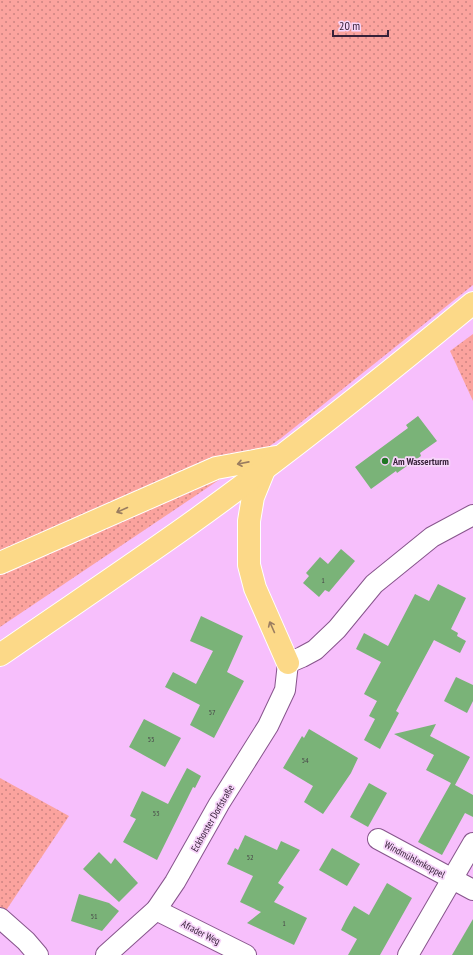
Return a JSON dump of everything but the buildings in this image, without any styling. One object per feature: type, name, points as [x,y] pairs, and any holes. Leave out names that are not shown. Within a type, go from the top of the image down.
[{"type":"main road","points":[[0,655],[187,526],[273,462],[373,386],[473,303]]},
{"type":"main road","points":[[0,563],[216,468],[273,462]]},
{"type":"main road","points":[[273,462],[252,497],[249,521],[249,565],[254,588],[288,663]]},
{"type":"street","points":[[288,663],[302,658],[315,650],[337,629],[374,584],[395,566],[432,537],[473,515]]},
{"type":"street","name":"Eckhorster Dorfstraße","points":[[106,955],[156,910],[175,882],[219,804],[268,726],[285,690],[288,663]]},
{"type":"street","name":"Windmühlenkoppel","points":[[378,839],[473,890]]},
{"type":"street","name":"Windmühlenkoppel","points":[[408,955],[473,843]]},
{"type":"street","name":"Afrader Weg","points":[[156,910],[246,955]]},
{"type":"street","points":[[0,918],[38,955]]},
{"type":"shaded area","points":[[0,0],[473,0],[473,285],[280,439],[0,627]]},
{"type":"shaded area","points":[[473,334],[473,401],[450,351]]},
{"type":"shaded area","points":[[0,778],[69,816],[5,912],[0,910]]},
{"type":"place","name":"Am Wasserturm","points":[[385,461]]}]
